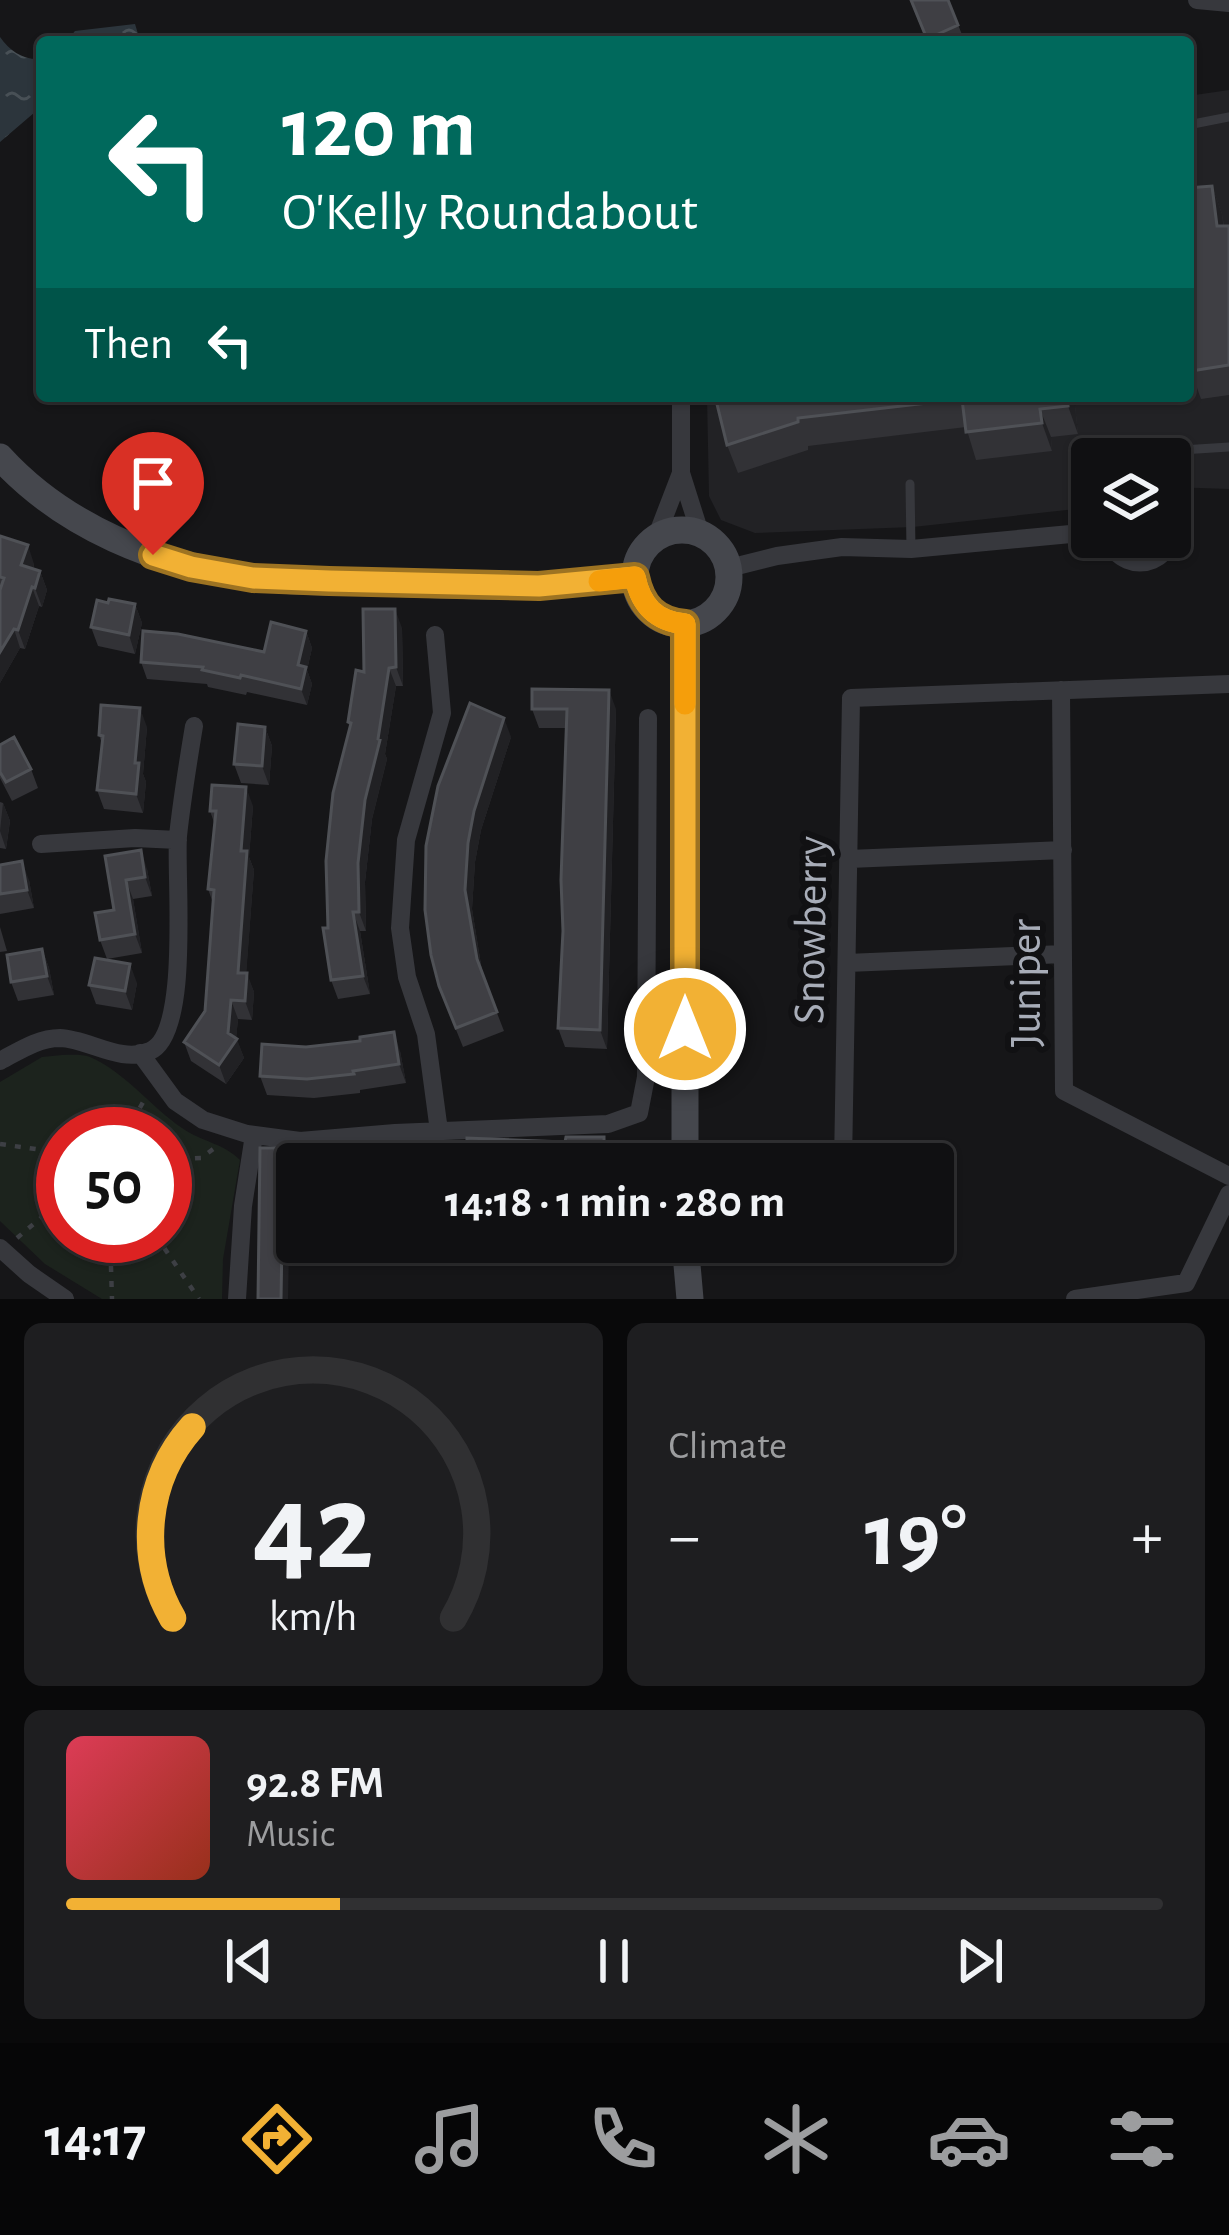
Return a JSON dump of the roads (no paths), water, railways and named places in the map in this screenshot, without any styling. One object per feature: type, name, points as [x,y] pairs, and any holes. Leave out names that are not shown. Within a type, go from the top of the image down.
[{"type":"main road","points":[[0,457],[50,504],[98,531],[191,567],[253,578],[444,585],[539,586],[635,577]]},
{"type":"main road","points":[[670,531],[700,533],[714,541],[729,568],[724,599],[714,612],[685,624],[656,616],[645,605],[635,577],[645,548],[670,531]]},
{"type":"main road","points":[[685,624],[685,1143]]},
{"type":"main road","points":[[687,1263],[690,1299]]},
{"type":"street","points":[[1197,0],[1229,3]]},
{"type":"street","points":[[681,402],[681,473],[700,533]]},
{"type":"street","points":[[656,538],[681,473]]},
{"type":"street","points":[[729,568],[842,547],[911,549],[1071,534]]},
{"type":"street","points":[[1121,558],[1143,563],[1155,558]]},
{"type":"street","points":[[435,635],[442,712],[406,840],[400,928],[407,977],[426,1034],[439,1131]]},
{"type":"street","points":[[1061,690],[1229,683]]},
{"type":"street","name":"Snowberry","points":[[843,1143],[851,698],[1061,690]]},
{"type":"street","name":"Juniper","points":[[1061,690],[1064,1091],[1229,1176]]},
{"type":"street","points":[[140,1053],[175,1101],[203,1120],[246,1133],[300,1141],[608,1124],[639,1113],[646,1077],[648,718]]},
{"type":"street","points":[[0,1061],[25,1047],[58,1038],[120,1054],[150,1052],[160,1044],[178,983],[178,840],[194,726]]},
{"type":"street","points":[[41,844],[178,840]]},
{"type":"street","points":[[849,859],[1063,850]]},
{"type":"street","points":[[847,963],[1063,953]]},
{"type":"street","points":[[237,1299],[246,1133]]},
{"type":"street","points":[[1186,1282],[1229,1194]]},
{"type":"street","points":[[1,1249],[65,1299]]},
{"type":"street","points":[[1075,1299],[1186,1282]]},
{"type":"street","points":[[1186,1282],[1198,1299]]},
{"type":"lane","points":[[1194,124],[1229,117]]},
{"type":"lane","points":[[1191,449],[1229,447]]},
{"type":"lane","points":[[910,484],[911,549]]},
{"type":"water","points":[[135,24],[138,34],[71,36],[75,31]]},
{"type":"water","points":[[0,37],[18,54],[36,59],[36,111],[0,142]]}]
